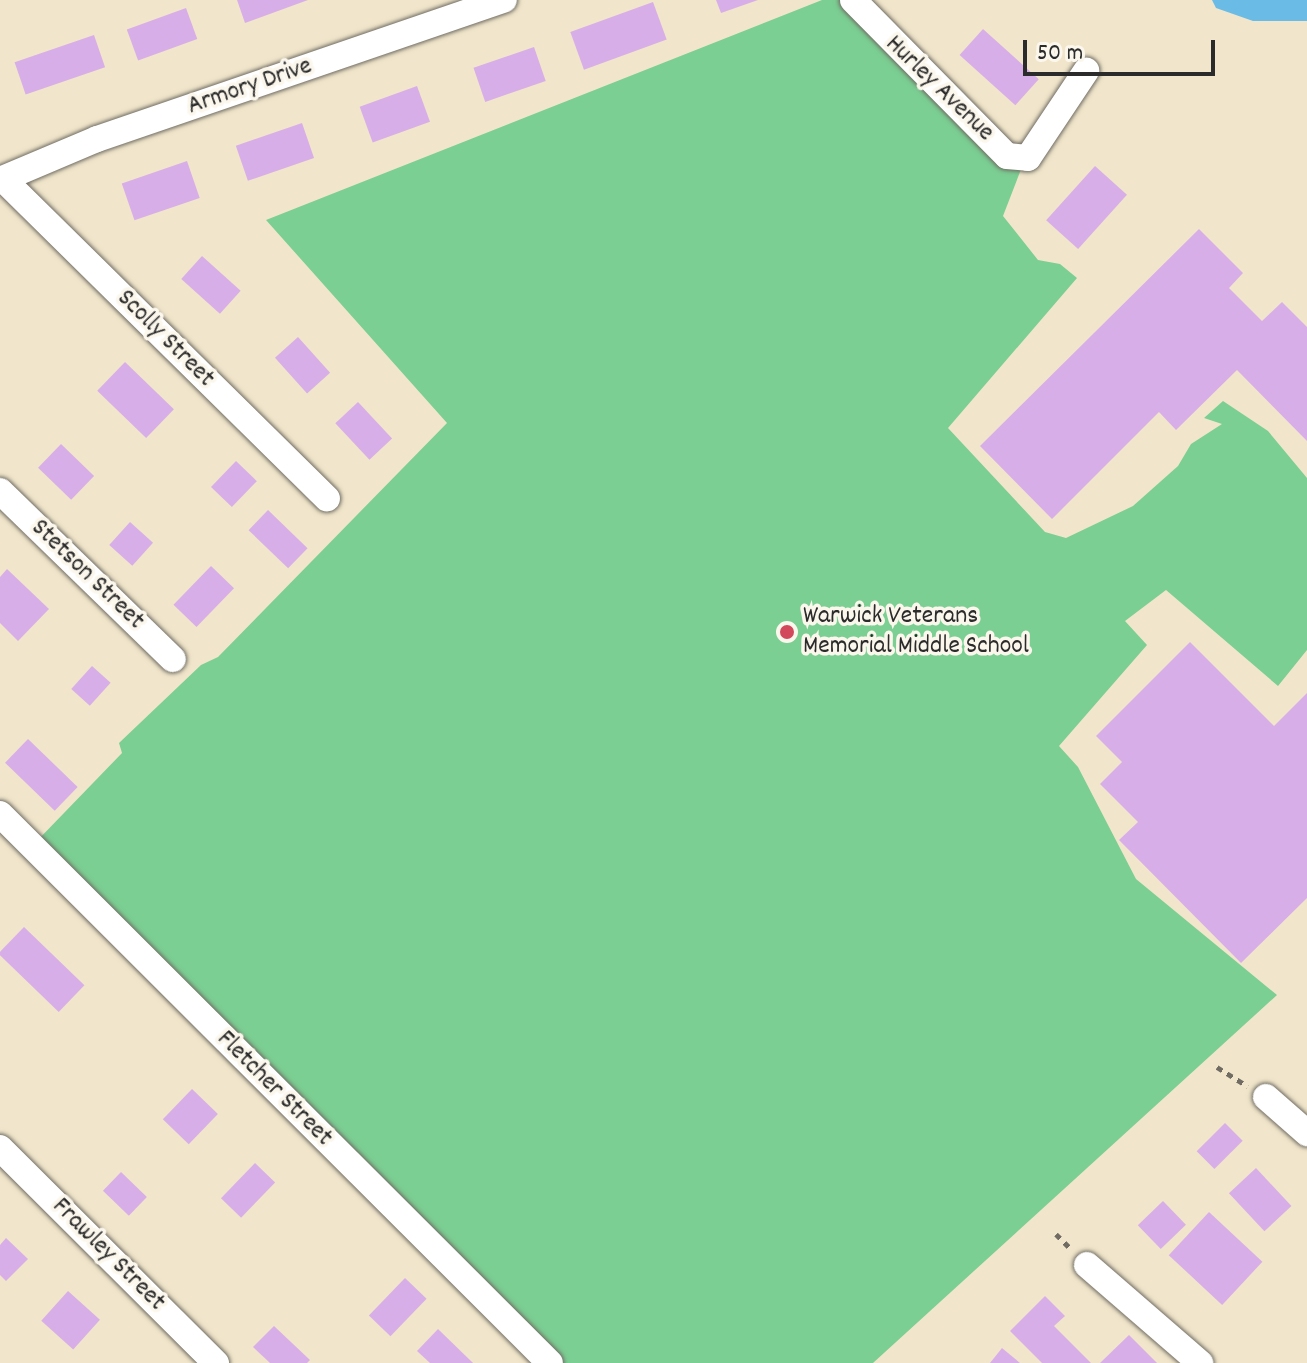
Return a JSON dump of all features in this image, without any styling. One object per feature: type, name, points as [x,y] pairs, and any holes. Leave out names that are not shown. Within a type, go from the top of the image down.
[{"type":"street","name":"Armory Drive","points":[[2,180],[97,139],[504,0]]},
{"type":"street","name":"Hurley Avenue","points":[[853,0],[856,9],[1007,156],[1028,158],[1086,71]]},
{"type":"street","name":"Scolly Street","points":[[2,180],[327,499]]},
{"type":"street","name":"Stetson Street","points":[[0,491],[173,659]]},
{"type":"street","name":"Fletcher Street","points":[[0,814],[550,1363]]},
{"type":"street","points":[[1266,1097],[1307,1133]]},
{"type":"street","name":"Frawley Street","points":[[0,1148],[216,1363]]},
{"type":"street","points":[[1087,1265],[1200,1363]]},
{"type":"path","points":[[1217,1067],[1266,1097]]},
{"type":"green space","name":"Warwick Veterans Memorial Middle School","points":[[822,0],[852,0],[1025,159],[1003,216],[1038,260],[1060,264],[1077,278],[948,428],[1045,532],[1066,538],[1133,506],[1178,466],[1191,444],[1222,424],[1204,418],[1223,401],[1268,431],[1307,478],[1307,650],[1278,686],[1166,590],[1125,621],[1147,645],[1059,746],[1078,767],[1136,879],[1277,995],[873,1363],[552,1363],[34,844],[122,753],[119,743],[201,665],[218,657],[447,423],[266,220]]},
{"type":"water","points":[[1212,0],[1307,0],[1307,21],[1253,21],[1216,8]]},
{"type":"building","points":[[237,0],[308,0],[245,23]]},
{"type":"building","points":[[716,0],[758,0],[721,13]]},
{"type":"building","points":[[653,2],[667,40],[584,70],[570,32]]},
{"type":"building","points":[[186,8],[197,39],[138,61],[127,30]]},
{"type":"building","points":[[983,29],[1039,79],[1015,105],[960,55]]},
{"type":"building","points":[[94,35],[105,67],[26,94],[15,62]]},
{"type":"building","points":[[534,47],[546,81],[485,102],[473,68]]},
{"type":"building","points":[[417,86],[430,122],[373,143],[360,107]]},
{"type":"building","points":[[302,123],[314,158],[248,181],[236,146]]},
{"type":"building","points":[[187,161],[200,198],[134,220],[122,183]]},
{"type":"building","points":[[1095,166],[1127,195],[1078,249],[1046,220]]},
{"type":"building","points":[[1199,229],[1243,273],[1229,288],[1262,321],[1282,302],[1307,327],[1307,441],[1237,370],[1176,430],[1159,412],[1052,519],[980,446]]},
{"type":"building","points":[[202,256],[241,291],[220,314],[181,279]]},
{"type":"building","points":[[298,337],[330,373],[307,393],[275,358]]},
{"type":"building","points":[[125,362],[174,409],[146,438],[97,391]]},
{"type":"building","points":[[358,402],[392,439],[369,460],[335,423]]},
{"type":"building","points":[[61,444],[94,476],[71,500],[38,468]]},
{"type":"building","points":[[236,461],[257,481],[232,507],[211,487]]},
{"type":"building","points":[[268,510],[308,548],[288,568],[249,530]]},
{"type":"building","points":[[130,522],[153,543],[132,566],[109,545]]},
{"type":"building","points":[[211,566],[234,588],[197,627],[173,605]]},
{"type":"building","points":[[7,569],[49,609],[18,641],[0,623],[0,577]]},
{"type":"building","points":[[1190,642],[1274,726],[1307,693],[1307,898],[1241,963],[1119,840],[1138,822],[1100,784],[1122,762],[1096,736]]},
{"type":"building","points":[[92,666],[111,683],[90,706],[71,689]]},
{"type":"building","points":[[28,739],[78,787],[55,811],[5,763]]},
{"type":"building","points":[[24,927],[84,985],[59,1012],[0,955]]},
{"type":"building","points":[[192,1089],[218,1114],[189,1144],[163,1119]]},
{"type":"building","points":[[1225,1123],[1243,1141],[1214,1169],[1197,1151]]},
{"type":"building","points":[[255,1163],[275,1182],[241,1218],[221,1198]]},
{"type":"building","points":[[1256,1168],[1291,1206],[1264,1231],[1229,1193]]},
{"type":"building","points":[[121,1172],[147,1197],[129,1216],[103,1191]]},
{"type":"building","points":[[1163,1201],[1186,1225],[1161,1249],[1138,1225]]},
{"type":"building","points":[[1209,1212],[1262,1262],[1222,1305],[1169,1255]]},
{"type":"building","points":[[6,1238],[28,1259],[6,1281],[0,1275],[0,1245]]},
{"type":"building","points":[[405,1278],[427,1299],[390,1336],[369,1315]]},
{"type":"building","points":[[68,1291],[100,1320],[73,1349],[41,1321]]},
{"type":"building","points":[[1045,1296],[1065,1316],[1054,1326],[1091,1363],[1042,1363],[1010,1331]]},
{"type":"building","points":[[274,1326],[310,1360],[307,1363],[270,1363],[253,1347]]},
{"type":"building","points":[[438,1329],[473,1363],[430,1363],[417,1351]]},
{"type":"building","points":[[1129,1335],[1157,1363],[1100,1363]]},
{"type":"building","points":[[1002,1348],[1020,1363],[990,1363]]},
{"type":"place","name":"Warwick Veterans Memorial Middle School","points":[[787,632]]}]
